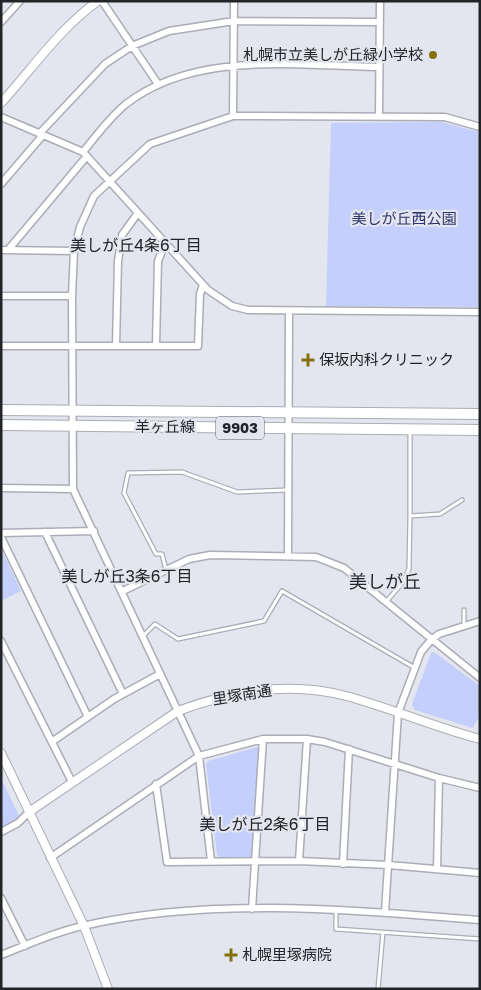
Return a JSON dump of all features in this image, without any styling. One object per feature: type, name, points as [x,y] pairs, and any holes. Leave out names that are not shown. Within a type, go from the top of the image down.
[{"type":"main road","name":"羊ヶ丘線","points":[[1,410],[480,414]]},
{"type":"main road","name":"羊ヶ丘線","points":[[1,425],[480,430]]},
{"type":"street","points":[[1,22],[20,1]]},
{"type":"street","points":[[1,103],[63,32],[98,1]]},
{"type":"street","points":[[102,1],[158,84]]},
{"type":"street","points":[[233,116],[234,1]]},
{"type":"street","points":[[379,116],[380,1]]},
{"type":"street","points":[[1,184],[41,134],[105,64],[132,46],[169,31],[234,21],[379,22]]},
{"type":"street","points":[[5,250],[125,105],[158,84],[199,71],[233,65],[379,67]]},
{"type":"street","points":[[211,861],[199,756],[73,488],[72,296],[74,251],[86,211],[94,196],[108,181],[150,144],[233,116],[445,117],[480,127]]},
{"type":"street","points":[[1,117],[85,154],[203,285],[232,306],[248,310],[289,311],[480,312]]},
{"type":"street","points":[[116,346],[118,262],[122,235],[138,213]]},
{"type":"street","points":[[156,345],[158,261],[165,244]]},
{"type":"street","points":[[5,250],[74,251]]},
{"type":"street","points":[[1,346],[198,346],[200,294],[203,285]]},
{"type":"street","points":[[1,296],[72,296]]},
{"type":"street","points":[[288,555],[289,311]]},
{"type":"street","points":[[1,488],[73,488]]},
{"type":"street","points":[[1,532],[94,531]]},
{"type":"street","points":[[45,532],[123,694]]},
{"type":"street","points":[[1,537],[88,717]]},
{"type":"street","points":[[123,591],[189,559],[210,555],[316,556],[344,568],[480,678]]},
{"type":"street","points":[[386,912],[398,713],[421,652],[431,640],[439,634],[480,621]]},
{"type":"street","points":[[1,641],[3,651],[53,741],[72,782]]},
{"type":"street","points":[[53,741],[123,694],[160,674]]},
{"type":"street","name":"里塚南通","points":[[29,812],[178,712],[230,695],[273,689],[312,690],[345,696],[479,737]]},
{"type":"street","points":[[252,909],[263,738]]},
{"type":"street","points":[[50,858],[199,756],[263,738],[307,739],[394,762],[439,778],[480,788]]},
{"type":"street","points":[[299,861],[307,739]]},
{"type":"street","points":[[343,864],[348,749]]},
{"type":"street","points":[[1,753],[84,926],[108,989]]},
{"type":"street","points":[[437,869],[439,778]]},
{"type":"street","points":[[156,784],[167,862],[299,861],[389,865],[480,873],[480,868]]},
{"type":"street","points":[[1,832],[18,823],[29,812]]},
{"type":"street","points":[[1,898],[25,946]]},
{"type":"street","points":[[1,955],[84,926],[176,912],[252,909],[336,909],[480,920]]},
{"type":"lane","points":[[386,602],[403,582],[409,570],[410,429]]},
{"type":"lane","points":[[166,570],[162,554],[156,554],[124,493],[128,473],[182,472],[237,492],[289,490]]},
{"type":"lane","points":[[410,516],[440,514],[462,500]]},
{"type":"lane","points":[[143,636],[155,624],[178,639],[264,620],[282,592],[415,668]]},
{"type":"lane","points":[[464,610],[464,626]]},
{"type":"lane","points":[[336,909],[336,929],[480,940]]},
{"type":"lane","points":[[378,989],[383,932]]},
{"type":"green space","name":"美しが丘西公園","points":[[441,122],[480,132],[480,307],[326,306],[331,123]]},
{"type":"green space","points":[[1,549],[21,591],[1,601]]},
{"type":"green space","points":[[434,652],[480,686],[480,715],[473,728],[415,710],[412,704],[431,653]]},
{"type":"green space","points":[[257,747],[260,749],[254,854],[251,857],[220,858],[217,855],[206,764],[208,761]]},
{"type":"green space","points":[[1,778],[20,818],[1,828]]},
{"type":"place","name":"札幌市立美しが丘緑小学校","points":[[433,55]]},
{"type":"place","name":"保坂内科クリニック","points":[[308,360]]},
{"type":"place","name":"札幌里塚病院","points":[[231,955]]},
{"type":"district","name":"美しが丘4条6丁目","points":[[136,245]]},
{"type":"district","name":"美しが丘3条6丁目","points":[[127,576]]},
{"type":"district","name":"美しが丘","points":[[385,582]]},
{"type":"district","name":"美しが丘2条6丁目","points":[[265,824]]}]
